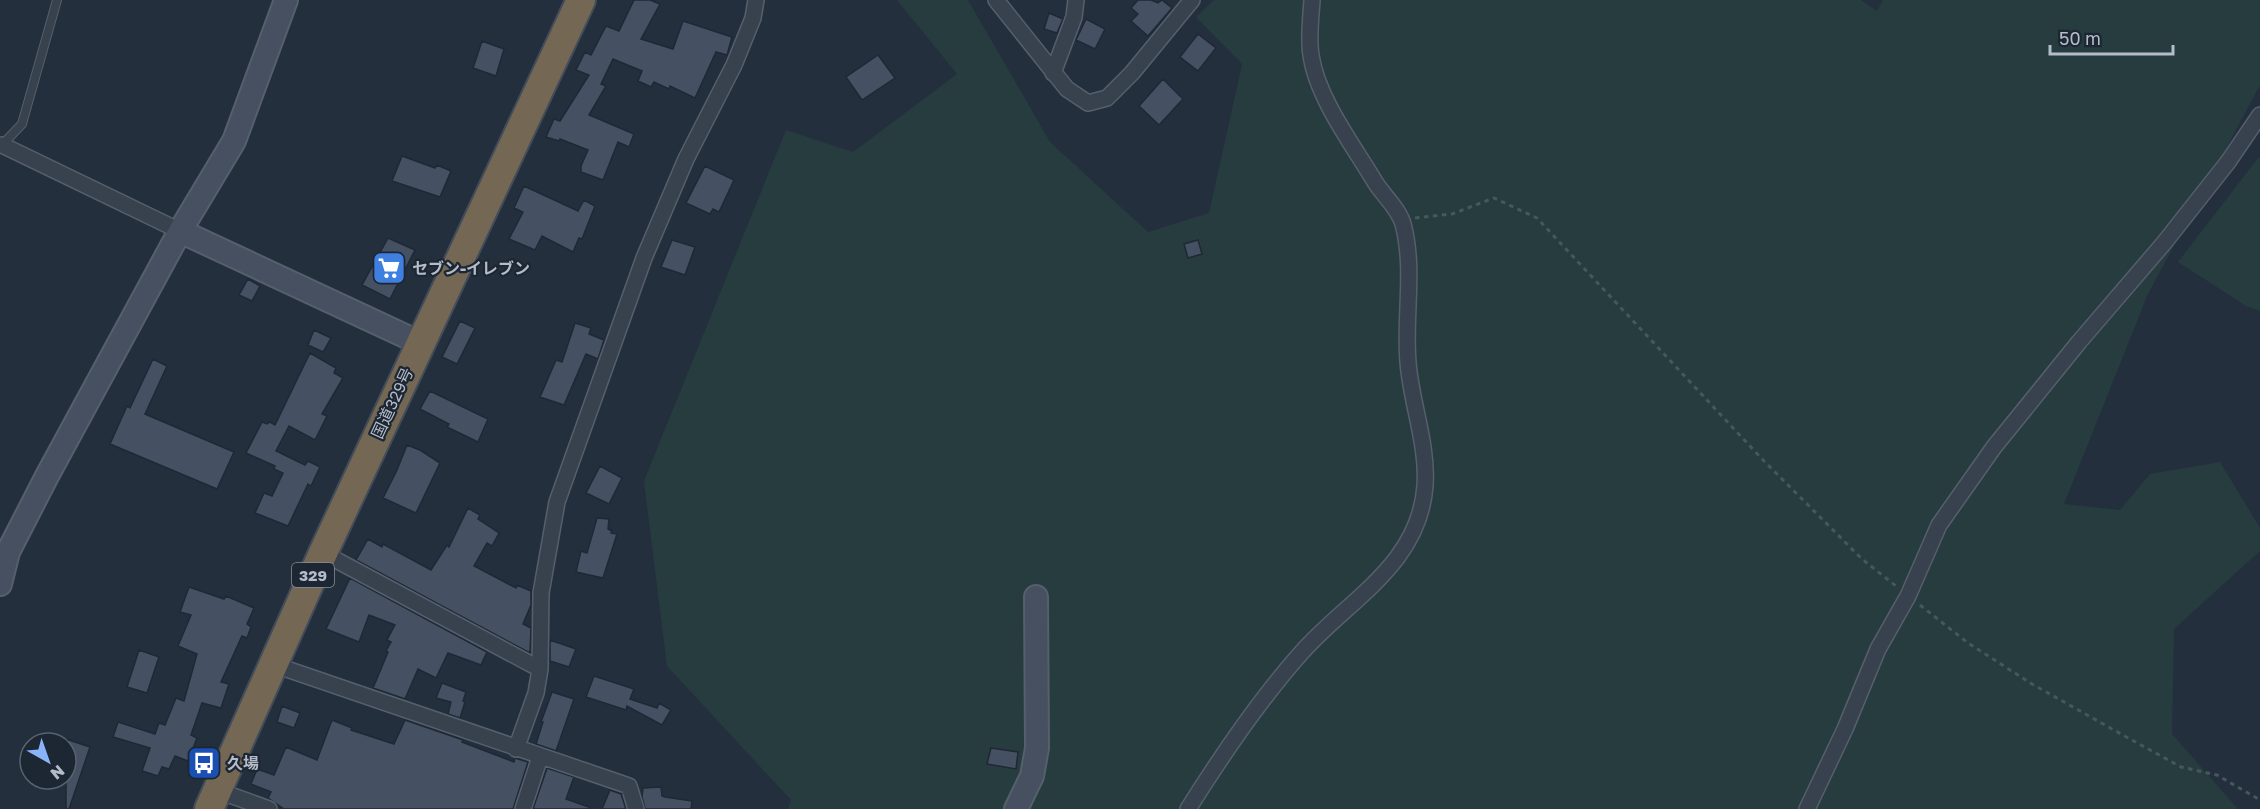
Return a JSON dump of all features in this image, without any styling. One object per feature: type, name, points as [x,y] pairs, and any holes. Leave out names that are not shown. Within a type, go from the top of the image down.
[{"type":"highway","name":"国道329号","points":[[213,800],[323,553],[581,0]]},
{"type":"street","points":[[0,584],[8,552],[47,476],[180,231],[234,141],[286,0]]},
{"type":"street","points":[[516,749],[536,693],[540,669],[541,592],[557,502],[644,258],[686,159],[734,65],[753,18],[756,0]]},
{"type":"street","points":[[996,0],[1067,89],[1088,103],[1107,98],[1132,73],[1192,0]]},
{"type":"street","points":[[1053,73],[1074,17],[1076,0]]},
{"type":"street","points":[[1188,809],[1258,708],[1302,651],[1387,570],[1402,552],[1418,521],[1425,486],[1424,454],[1408,362],[1409,253],[1402,221],[1377,186],[1322,94],[1311,55],[1312,0]]},
{"type":"street","points":[[1807,809],[1845,729],[1878,649],[1908,596],[1939,525],[1994,447],[2164,243],[2228,162],[2260,115]]},
{"type":"street","points":[[1,146],[420,343]]},
{"type":"street","points":[[323,553],[540,669]]},
{"type":"street","points":[[1016,809],[1032,776],[1037,748],[1036,597]]},
{"type":"street","points":[[272,664],[629,786],[636,809]]},
{"type":"street","points":[[523,809],[540,757]]},
{"type":"street","points":[[213,800],[269,809]]},
{"type":"lane","points":[[1,146],[22,124],[57,0]]},
{"type":"path","points":[[1402,221],[1420,216],[1452,214],[1494,198],[1537,218],[1763,460],[1862,559],[1968,643],[2042,689],[2181,767],[2217,776],[2260,800]]},
{"type":"green space","points":[[897,0],[968,0],[1050,142],[1148,232],[1209,213],[1242,64],[1196,17],[1214,0],[1861,0],[1877,11],[1883,0],[2260,0],[2260,85],[2148,294],[2064,504],[2120,510],[2150,474],[2220,462],[2260,528],[2260,551],[2174,629],[2172,734],[2238,809],[788,809],[791,800],[667,666],[644,481],[786,130],[853,152],[957,74]]},
{"type":"green space","points":[[2260,158],[2260,311],[2246,306],[2178,262]]},
{"type":"building","points":[[634,0],[650,0],[660,4],[641,39],[673,49],[683,21],[732,37],[727,55],[716,52],[695,98],[670,86],[669,89],[654,82],[651,87],[638,81],[642,71],[613,59],[601,84],[606,86],[589,115],[634,134],[629,147],[618,142],[603,180],[581,172],[581,166],[588,150],[560,139],[559,141],[546,137],[554,119],[560,121],[589,75],[576,70],[585,52],[591,55],[606,26],[619,31]]},
{"type":"building","points":[[1138,0],[1151,0],[1158,3],[1162,0],[1172,8],[1148,36],[1131,21],[1138,14],[1131,8]]},
{"type":"building","points":[[1049,13],[1063,19],[1057,33],[1044,29]]},
{"type":"building","points":[[1086,19],[1105,29],[1095,49],[1076,40]]},
{"type":"building","points":[[1198,34],[1216,48],[1198,71],[1180,57]]},
{"type":"building","points":[[482,41],[504,49],[496,76],[473,68]]},
{"type":"building","points":[[878,55],[895,78],[862,100],[846,77]]},
{"type":"building","points":[[1163,79],[1183,99],[1159,125],[1139,106]]},
{"type":"building","points":[[402,156],[435,168],[437,165],[451,171],[440,197],[392,181]]},
{"type":"building","points":[[705,166],[734,180],[719,212],[713,209],[710,214],[686,203]]},
{"type":"building","points":[[524,186],[578,211],[584,200],[595,206],[582,239],[579,238],[573,252],[542,236],[535,250],[509,239],[523,212],[514,208]]},
{"type":"building","name":"セブン-イレブン","points":[[388,238],[415,250],[390,299],[362,285]]},
{"type":"building","points":[[672,240],[695,247],[685,275],[661,267]]},
{"type":"building","points":[[1198,240],[1202,254],[1188,258],[1184,244]]},
{"type":"building","points":[[248,279],[260,286],[252,301],[239,295]]},
{"type":"building","points":[[460,321],[475,328],[457,364],[442,357]]},
{"type":"building","points":[[575,323],[591,328],[589,334],[604,340],[598,359],[586,354],[564,405],[540,397],[556,360],[562,362]]},
{"type":"building","points":[[314,330],[331,338],[323,352],[308,345]]},
{"type":"building","points":[[310,353],[336,368],[334,373],[343,378],[322,414],[327,416],[315,440],[289,426],[276,451],[305,465],[308,461],[320,467],[311,486],[308,484],[288,526],[255,513],[264,493],[272,496],[283,473],[274,469],[275,466],[246,453],[262,422],[275,425]]},
{"type":"building","points":[[153,359],[167,366],[145,414],[234,452],[217,489],[110,444],[127,406],[130,408]]},
{"type":"building","points":[[430,391],[488,419],[478,442],[447,427],[449,424],[420,409]]},
{"type":"building","points":[[407,445],[420,450],[440,463],[416,513],[383,498]]},
{"type":"building","points":[[600,466],[622,478],[609,504],[586,493]]},
{"type":"building","points":[[468,508],[480,515],[478,519],[499,533],[492,546],[487,543],[474,566],[516,588],[517,585],[531,591],[531,605],[523,624],[531,628],[530,653],[356,560],[368,539],[382,547],[383,544],[431,570],[447,545],[449,547]]},
{"type":"building","points":[[597,518],[609,519],[608,529],[612,531],[611,533],[617,534],[603,578],[576,572],[581,551],[587,553]]},
{"type":"building","points":[[350,578],[487,652],[481,665],[448,653],[436,678],[418,669],[405,699],[373,688],[391,642],[387,640],[395,625],[369,615],[359,642],[326,629]]},
{"type":"building","points":[[189,587],[224,599],[226,596],[254,608],[247,624],[251,627],[247,638],[242,636],[221,682],[229,684],[221,708],[202,703],[191,735],[197,738],[188,761],[175,756],[169,769],[162,767],[158,776],[142,771],[150,748],[113,737],[118,722],[155,734],[159,723],[165,725],[176,698],[184,701],[197,654],[178,646],[191,615],[180,612]]},
{"type":"building","points":[[550,640],[576,649],[569,667],[550,661]]},
{"type":"building","points":[[139,650],[159,657],[147,693],[127,687]]},
{"type":"building","points":[[594,676],[634,689],[630,699],[657,708],[659,703],[671,710],[662,725],[627,706],[626,710],[586,697]]},
{"type":"building","points":[[442,683],[466,692],[460,718],[448,714],[451,702],[436,698]]},
{"type":"building","points":[[552,692],[574,699],[556,751],[536,744]]},
{"type":"building","points":[[282,706],[300,713],[294,728],[277,722]]},
{"type":"building","points":[[332,720],[352,728],[351,730],[394,744],[405,720],[463,740],[462,742],[514,762],[515,758],[528,762],[513,809],[284,809],[268,798],[271,792],[251,784],[257,769],[274,775],[286,747],[317,760]]},
{"type":"building","points":[[78,743],[90,747],[78,782]]},
{"type":"building","points":[[991,748],[1018,752],[1016,769],[987,764]]},
{"type":"building","points":[[547,768],[574,777],[566,799],[589,807],[589,809],[533,809]]},
{"type":"building","points":[[661,787],[662,796],[692,801],[691,809],[645,809],[642,797],[643,788]]},
{"type":"building","points":[[610,790],[621,794],[626,809],[602,809]]},
{"type":"building","points":[[66,791],[75,791],[69,809],[66,809]]},
{"type":"place","name":"セブン-イレブン","points":[[389,268]]},
{"type":"place","name":"久場","points":[[204,763]]}]
